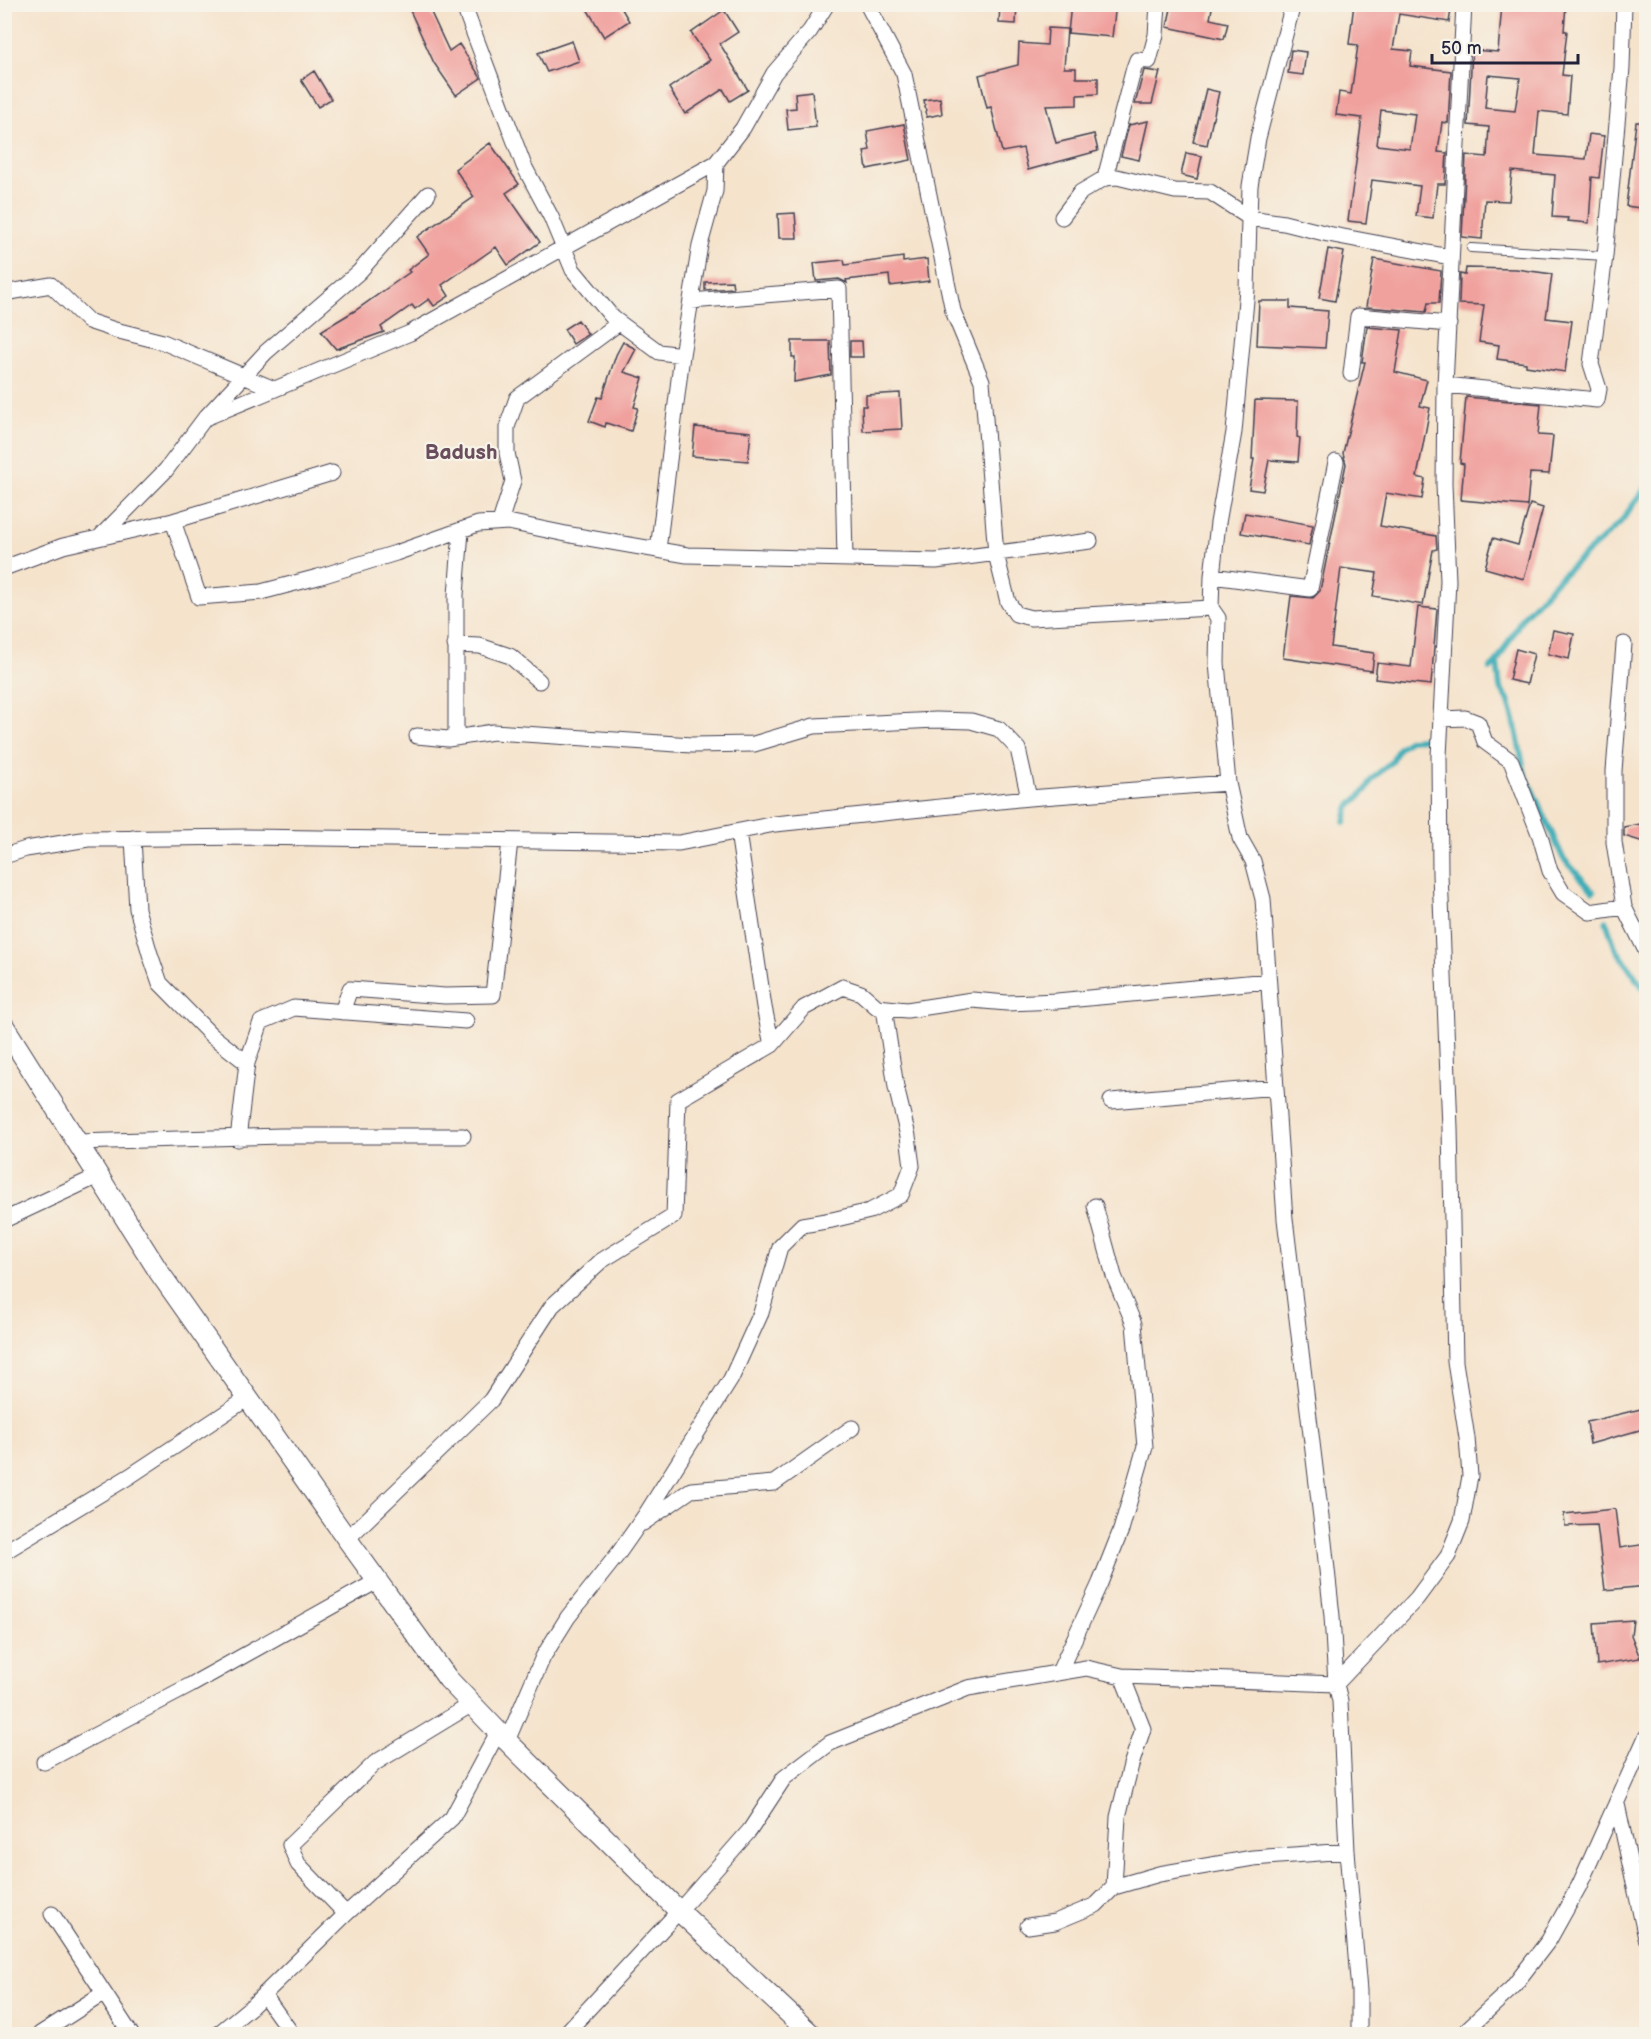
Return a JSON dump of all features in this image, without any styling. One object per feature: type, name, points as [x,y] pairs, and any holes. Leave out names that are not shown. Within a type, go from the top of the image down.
[{"type":"street","points":[[463,4],[524,166],[551,217],[573,270],[619,323],[659,352],[682,355]]},
{"type":"street","points":[[205,418],[410,333],[716,162],[743,128],[774,74],[810,31],[827,4]]},
{"type":"street","points":[[867,4],[904,74],[953,311],[982,381],[996,554],[1008,602],[1016,614],[1031,618],[1212,608]]},
{"type":"street","points":[[1105,178],[1137,60],[1149,61],[1156,35],[1158,4]]},
{"type":"street","points":[[1293,4],[1258,138],[1251,186],[1247,289],[1234,432],[1218,523],[1212,576],[1212,608],[1218,618],[1217,663],[1228,783],[1240,838],[1253,861],[1263,899],[1285,1219],[1324,1542],[1336,1684],[1340,1701],[1347,1851],[1359,1991],[1359,2034]]},
{"type":"street","points":[[565,2034],[679,1911],[750,1830],[784,1778],[830,1743],[968,1688],[1086,1668],[1122,1676],[1336,1684],[1418,1598],[1448,1556],[1462,1521],[1470,1476],[1467,1438],[1455,1362],[1450,1128],[1440,874],[1439,756],[1448,581],[1444,484],[1445,385],[1464,4]]},
{"type":"street","points":[[1445,385],[1597,400],[1599,389],[1592,364],[1605,256],[1622,68],[1624,4]]},
{"type":"street","points":[[658,550],[682,355],[700,245],[715,191],[716,162]]},
{"type":"street","points":[[1062,218],[1081,192],[1105,178],[1117,177],[1175,191],[1210,192],[1250,218],[1450,257]]},
{"type":"street","points":[[100,537],[166,470],[205,418],[244,375],[266,352],[358,272],[428,194]]},
{"type":"street","points":[[4,293],[51,285],[88,321],[163,342],[274,389]]},
{"type":"street","points":[[691,301],[839,289],[845,559]]},
{"type":"street","points":[[1351,374],[1358,316],[1449,324]]},
{"type":"street","points":[[500,522],[513,482],[507,453],[507,427],[517,398],[619,323]]},
{"type":"street","points":[[1212,576],[1310,589],[1335,462]]},
{"type":"street","points":[[4,568],[63,546],[173,521],[332,473]]},
{"type":"street","points":[[173,521],[199,597],[261,592],[385,557],[478,524],[500,522],[687,555],[936,561],[1090,541]]},
{"type":"street","points":[[456,738],[456,595],[461,531]]},
{"type":"street","points":[[1624,644],[1614,771],[1614,830],[1624,907],[1647,951]]},
{"type":"street","points":[[455,645],[480,646],[510,656],[539,681]]},
{"type":"street","points":[[1442,719],[1466,718],[1478,723],[1485,742],[1511,761],[1540,836],[1550,870],[1563,893],[1590,912],[1624,907]]},
{"type":"street","points":[[417,736],[448,739],[493,732],[692,746],[754,744],[814,726],[936,720],[972,721],[999,729],[1018,749],[1029,798]]},
{"type":"street","points":[[4,856],[26,849],[88,839],[133,838],[246,837],[679,843],[775,824],[1029,798],[1228,783]]},
{"type":"street","points":[[738,832],[764,1007],[772,1045]]},
{"type":"street","points":[[133,838],[137,909],[160,983],[211,1035],[247,1063]]},
{"type":"street","points":[[342,1012],[350,989],[445,996],[493,995],[510,842]]},
{"type":"street","points":[[347,1539],[491,1400],[552,1306],[601,1261],[674,1216],[678,1100],[772,1045],[804,1008],[843,987],[861,993],[877,1007],[907,1010],[972,1000],[1007,1003],[1057,1001],[1268,981]]},
{"type":"street","points":[[238,1138],[247,1063],[261,1022],[294,1008],[466,1021]]},
{"type":"street","points":[[218,2034],[264,1995],[346,1914],[452,1818],[503,1736],[543,1657],[568,1617],[636,1528],[731,1379],[761,1313],[780,1247],[802,1225],[870,1211],[902,1195],[912,1166],[908,1136],[896,1088],[884,1008]]},
{"type":"street","points":[[4,1026],[159,1272],[448,1679],[679,1911],[812,2034]]},
{"type":"street","points":[[1112,1101],[1276,1087]]},
{"type":"street","points":[[77,1142],[281,1136],[463,1136]]},
{"type":"street","points":[[4,1220],[98,1176]]},
{"type":"street","points":[[1059,1672],[1121,1530],[1145,1447],[1134,1324],[1114,1276],[1095,1206]]},
{"type":"street","points":[[4,1552],[130,1476],[248,1398]]},
{"type":"street","points":[[636,1528],[691,1490],[774,1483],[852,1428]]},
{"type":"street","points":[[44,1762],[191,1685],[377,1581]]},
{"type":"street","points":[[1114,1887],[1118,1817],[1143,1729],[1122,1676]]},
{"type":"street","points":[[346,1914],[298,1864],[290,1845],[375,1763],[472,1704]]},
{"type":"street","points":[[1462,2034],[1512,1988],[1550,1940],[1579,1886],[1647,1737]]},
{"type":"street","points":[[1617,1804],[1647,1938]]},
{"type":"street","points":[[1028,1926],[1055,1922],[1096,1905],[1114,1887],[1159,1874],[1253,1858],[1347,1851]]},
{"type":"street","points":[[52,1914],[131,2034]]},
{"type":"street","points":[[40,2034],[104,1993]]},
{"type":"street","points":[[264,1995],[292,2034]]},
{"type":"lane","points":[[1471,248],[1605,256]]},
{"type":"building","points":[[407,4],[427,4],[449,51],[459,44],[481,78],[456,95],[434,63]]},
{"type":"building","points":[[584,4],[619,4],[629,21],[604,37]]},
{"type":"building","points":[[1000,4],[1017,4],[1016,24],[999,23]]},
{"type":"building","points":[[1071,4],[1116,4],[1112,37],[1068,33]]},
{"type":"building","points":[[1172,4],[1195,4],[1212,8],[1210,19],[1228,23],[1224,39],[1167,27]]},
{"type":"building","points":[[1354,4],[1452,4],[1449,22],[1399,14],[1393,49],[1412,51],[1410,66],[1451,71],[1448,123],[1442,122],[1438,152],[1447,153],[1445,184],[1437,184],[1433,218],[1416,216],[1420,186],[1372,180],[1366,223],[1348,221],[1362,118],[1336,115],[1339,92],[1351,94],[1358,45],[1349,44]],"holes":[[[1381,110],[1415,114],[1410,149],[1377,145]]]},
{"type":"building","points":[[1502,4],[1566,4],[1564,31],[1567,31],[1562,75],[1570,76],[1567,114],[1539,111],[1535,155],[1586,159],[1589,134],[1604,136],[1599,178],[1592,177],[1589,223],[1552,217],[1555,175],[1512,171],[1509,201],[1485,200],[1482,239],[1462,237],[1466,155],[1487,157],[1489,127],[1468,125],[1472,50],[1498,52]],"holes":[[[1488,75],[1520,78],[1515,111],[1485,108]]]},
{"type":"building","points":[[724,10],[738,32],[720,44],[748,90],[730,101],[723,89],[685,114],[669,88],[710,60],[691,33]]},
{"type":"building","points":[[1048,28],[1067,29],[1064,68],[1076,68],[1076,78],[1098,78],[1098,94],[1077,95],[1077,105],[1046,106],[1056,143],[1094,134],[1098,151],[1028,170],[1023,148],[1002,152],[991,107],[987,108],[979,75],[1018,65],[1019,43],[1047,45]]},
{"type":"building","points":[[572,41],[579,61],[547,72],[538,53]]},
{"type":"building","points":[[1291,50],[1306,52],[1303,75],[1288,73]]},
{"type":"building","points":[[1144,70],[1160,72],[1152,104],[1135,104]]},
{"type":"building","points":[[314,71],[331,99],[318,107],[301,80]]},
{"type":"building","points":[[1206,89],[1219,92],[1207,145],[1193,142]]},
{"type":"building","points":[[812,91],[816,127],[788,130],[786,109],[796,108],[795,93]]},
{"type":"building","points":[[940,98],[942,114],[927,117],[924,100]]},
{"type":"building","points":[[1148,121],[1139,160],[1121,156],[1129,125]]},
{"type":"building","points":[[1636,122],[1647,122],[1647,209],[1626,206]]},
{"type":"building","points":[[904,124],[911,160],[867,169],[864,151],[870,150],[867,131]]},
{"type":"building","points":[[490,143],[519,184],[506,193],[540,242],[508,265],[496,247],[442,285],[449,296],[434,306],[429,299],[415,309],[412,305],[381,327],[384,332],[336,349],[321,331],[356,310],[410,272],[408,270],[429,254],[417,237],[474,197],[455,169]]},
{"type":"building","points":[[1186,153],[1202,156],[1197,179],[1181,175]]},
{"type":"building","points":[[795,213],[797,238],[779,238],[778,214]]},
{"type":"building","points":[[1328,249],[1344,252],[1335,301],[1319,298]]},
{"type":"building","points":[[903,257],[903,262],[927,259],[929,281],[890,286],[889,275],[846,280],[847,283],[839,279],[816,281],[814,263],[844,260],[845,265]]},
{"type":"building","points":[[1374,259],[1441,271],[1439,303],[1428,303],[1426,312],[1366,307]]},
{"type":"building","points":[[1466,268],[1516,269],[1552,274],[1546,318],[1572,321],[1565,372],[1497,359],[1499,345],[1479,342],[1484,305],[1459,304],[1460,274],[1465,275]]},
{"type":"building","points":[[732,281],[733,288],[705,290],[705,282]]},
{"type":"building","points":[[1259,301],[1290,301],[1290,308],[1328,311],[1325,348],[1257,345]]},
{"type":"building","points":[[578,320],[588,334],[573,344],[564,329]]},
{"type":"building","points":[[1367,327],[1402,330],[1395,372],[1427,380],[1420,406],[1430,408],[1417,477],[1425,479],[1422,499],[1386,493],[1380,526],[1436,536],[1437,549],[1433,550],[1423,605],[1373,596],[1377,573],[1341,568],[1331,647],[1374,653],[1372,671],[1283,658],[1291,596],[1313,598],[1320,591],[1346,464],[1343,453],[1365,362],[1362,362]]},
{"type":"building","points":[[792,341],[830,341],[831,375],[794,382],[795,357],[792,357]]},
{"type":"building","points":[[850,341],[862,341],[863,357],[850,357]]},
{"type":"building","points":[[623,342],[636,349],[624,372],[643,378],[634,407],[638,408],[631,431],[606,423],[605,427],[589,421],[598,397],[602,398],[616,355]]},
{"type":"building","points":[[900,393],[902,429],[863,431],[862,406],[866,406],[866,395]]},
{"type":"building","points":[[1466,397],[1541,404],[1538,435],[1553,436],[1549,474],[1530,473],[1527,506],[1461,500],[1464,464],[1460,463]]},
{"type":"building","points":[[1255,400],[1298,401],[1297,437],[1300,438],[1298,462],[1269,460],[1263,491],[1249,489],[1254,459],[1252,459]]},
{"type":"building","points":[[695,427],[751,432],[748,461],[692,456]]},
{"type":"building","points":[[1530,504],[1543,508],[1524,579],[1485,568],[1493,538],[1518,545]]},
{"type":"building","points":[[1245,513],[1313,525],[1309,545],[1241,533]]},
{"type":"building","points":[[1418,607],[1437,609],[1431,685],[1375,679],[1377,663],[1411,667]]},
{"type":"building","points":[[1553,630],[1574,634],[1569,659],[1548,654]]},
{"type":"building","points":[[1516,649],[1534,654],[1527,684],[1509,680]]},
{"type":"building","points":[[1647,823],[1647,843],[1624,836],[1624,827]]},
{"type":"building","points":[[1645,1408],[1647,1428],[1590,1444],[1587,1422]]},
{"type":"building","points":[[1615,1509],[1620,1548],[1647,1544],[1647,1586],[1605,1590],[1597,1525],[1565,1526],[1564,1514]]},
{"type":"building","points":[[1633,1620],[1631,1635],[1640,1658],[1597,1665],[1594,1623]]},
{"type":"waterway","points":[[1490,669],[1497,662],[1522,618],[1558,579],[1620,523],[1646,487]]},
{"type":"waterway","points":[[1497,662],[1500,688],[1508,699],[1525,774],[1563,858],[1593,891]]},
{"type":"waterway","points":[[1345,822],[1348,808],[1366,790],[1372,779],[1392,761],[1399,748],[1409,740],[1422,739],[1435,733]]},
{"type":"waterway","points":[[1606,921],[1615,947],[1646,992]]},
{"type":"district","name":"Badush","points":[[461,452]]}]
